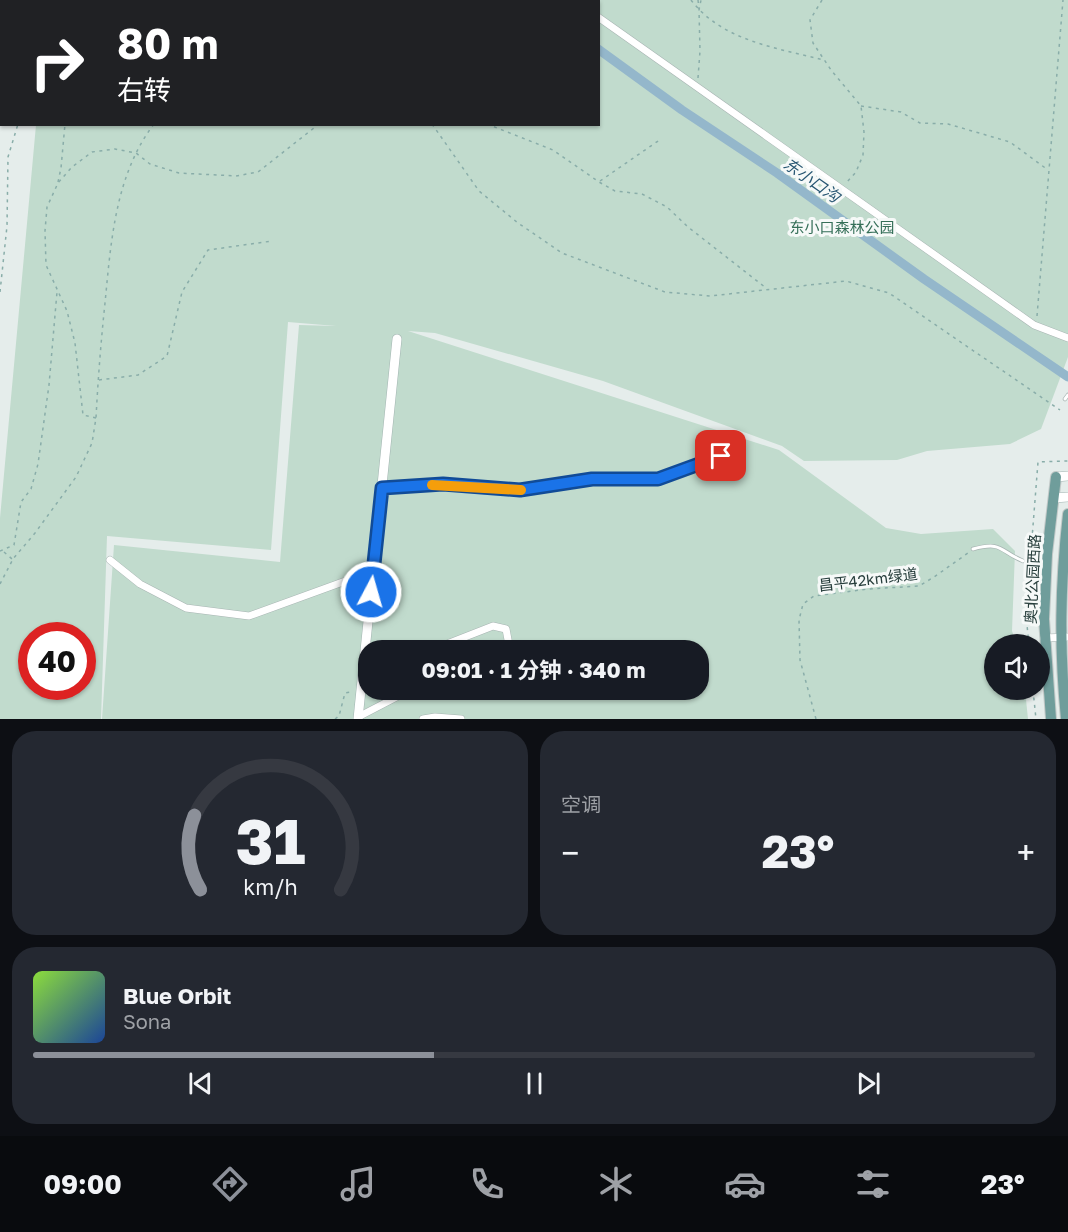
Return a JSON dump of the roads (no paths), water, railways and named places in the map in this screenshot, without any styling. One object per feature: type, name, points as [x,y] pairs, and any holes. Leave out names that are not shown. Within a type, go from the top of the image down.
[{"type":"main road","name":"奥北公园西路","points":[[1044,634],[1046,575],[1056,477]]},
{"type":"main road","name":"奥北公园西路","points":[[1066,719],[1062,576],[1068,514]]},
{"type":"main road","name":"奥北公园西路","points":[[1049,700],[1051,719]]},
{"type":"street","points":[[600,18],[1034,325],[1068,338]]},
{"type":"street","points":[[368,640],[397,339]]},
{"type":"street","points":[[382,488],[443,484],[520,490],[592,479],[658,479],[721,456]]},
{"type":"street","points":[[1056,477],[1068,476]]},
{"type":"street","points":[[1054,498],[1068,497]]},
{"type":"street","points":[[110,560],[140,584],[186,608],[249,616],[373,571]]},
{"type":"street","points":[[457,640],[493,626],[506,629],[508,640]]},
{"type":"street","points":[[358,718],[359,700]]},
{"type":"street","points":[[358,718],[389,700]]},
{"type":"street","points":[[423,719],[435,717],[461,719]]},
{"type":"lane","points":[[1065,399],[1068,395]]},
{"type":"lane","points":[[973,549],[990,545],[1004,549],[1023,561]]},
{"type":"waterway","name":"东小口沟","points":[[600,50],[682,110],[777,173],[924,279],[1068,377]]},
{"type":"park label","name":"东小口森林公园","points":[[842,227]]}]
